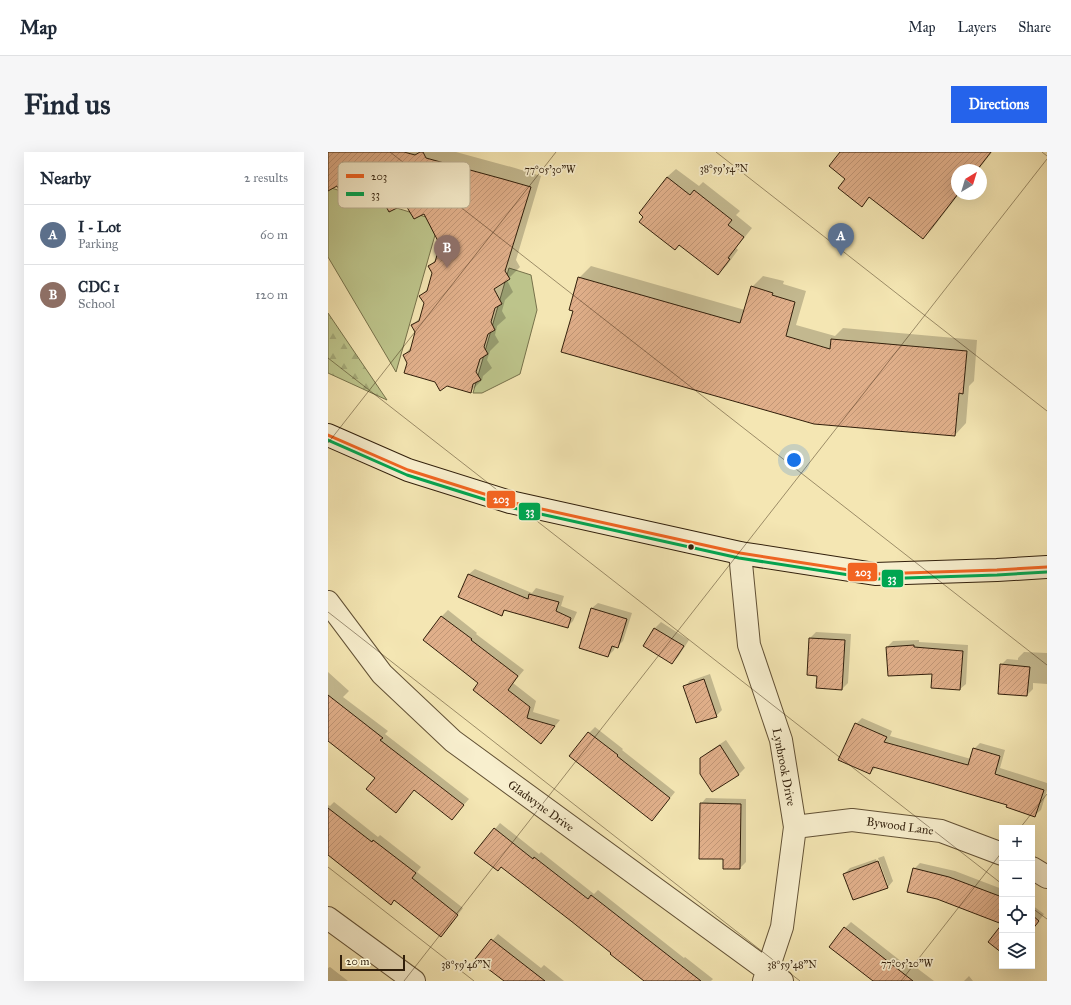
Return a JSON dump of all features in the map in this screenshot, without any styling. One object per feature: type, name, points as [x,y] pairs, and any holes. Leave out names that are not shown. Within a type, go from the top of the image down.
[{"type":"street","points":[[328,434],[408,470],[510,502],[740,553],[875,574],[1047,567]]},
{"type":"street","name":"Lynbrook Drive","points":[[740,553],[749,645],[781,740],[795,827],[782,927],[771,977]]},
{"type":"street","name":"Gladwyne Drive","points":[[328,602],[382,674],[452,741],[771,977]]},
{"type":"street","name":"Bywood Lane","points":[[795,827],[852,820],[941,831],[999,853]]},
{"type":"street","points":[[1035,870],[1047,877]]},
{"type":"street","points":[[328,918],[414,981]]},
{"type":"green space","points":[[328,187],[338,190],[338,208],[397,208],[439,221],[396,372],[328,257]]},
{"type":"green space","points":[[509,268],[531,275],[537,310],[520,374],[482,393],[473,393]]},
{"type":"green space","points":[[328,313],[387,400],[328,373]]},
{"type":"building","points":[[328,152],[404,152],[415,155],[423,152],[426,158],[440,162],[338,162],[338,188],[337,186],[328,191]]},
{"type":"building","points":[[840,152],[991,152],[982,164],[951,164],[951,200],[953,200],[923,239],[869,197],[862,207],[838,188],[845,179],[829,166]]},
{"type":"building","points":[[470,170],[531,187],[505,271],[510,279],[494,289],[502,304],[495,308],[491,322],[495,330],[488,334],[484,347],[488,354],[480,359],[476,372],[481,380],[473,384],[471,393],[447,386],[440,391],[435,382],[404,373],[407,363],[403,355],[410,351],[415,332],[411,325],[419,321],[424,303],[419,296],[427,291],[432,273],[428,266],[435,262],[440,245],[424,214],[414,219],[407,208],[470,208]]},
{"type":"building","points":[[667,177],[690,195],[694,190],[732,220],[728,225],[744,237],[728,258],[730,259],[718,275],[679,245],[675,250],[639,222],[643,217],[639,213]]},
{"type":"building","points":[[387,208],[397,208],[389,212]]},
{"type":"building","points":[[578,277],[740,323],[751,286],[773,293],[772,295],[795,302],[786,336],[830,349],[831,339],[967,351],[963,394],[959,393],[955,436],[814,424],[561,352],[573,311],[569,310]]},
{"type":"building","points":[[468,574],[528,599],[529,594],[559,602],[556,611],[571,618],[568,628],[504,610],[502,616],[458,597]]},
{"type":"building","points":[[591,608],[627,619],[618,648],[612,646],[608,657],[579,648]]},
{"type":"building","points":[[441,616],[518,676],[508,690],[530,707],[527,718],[555,726],[541,744],[473,690],[478,683],[423,640]]},
{"type":"building","points":[[654,628],[684,646],[672,664],[643,646]]},
{"type":"building","points":[[809,638],[845,640],[842,690],[816,688],[817,676],[807,675]]},
{"type":"building","points":[[914,645],[914,647],[963,651],[960,690],[931,688],[932,674],[888,676],[886,647]]},
{"type":"building","points":[[1000,664],[1030,667],[1027,696],[998,694]]},
{"type":"building","points":[[704,679],[717,717],[696,723],[683,686]]},
{"type":"building","points":[[328,695],[383,738],[380,740],[464,805],[452,820],[414,790],[396,813],[366,789],[375,778],[328,741]]},
{"type":"building","points":[[855,723],[887,737],[884,742],[968,765],[973,748],[1000,756],[995,774],[1044,790],[1035,817],[1006,807],[1007,805],[873,767],[870,774],[838,760]]},
{"type":"building","points":[[588,732],[670,798],[652,821],[569,756]]},
{"type":"building","points":[[720,745],[739,775],[712,792],[700,774],[700,758]]},
{"type":"building","points":[[700,803],[741,804],[740,869],[723,869],[723,859],[699,859]]},
{"type":"building","points":[[328,808],[372,842],[373,840],[416,873],[412,878],[458,915],[441,937],[394,900],[391,905],[328,855]]},
{"type":"building","points":[[494,828],[533,859],[534,857],[588,899],[591,895],[701,981],[644,981],[571,921],[501,867],[498,871],[474,853]]},
{"type":"building","points":[[878,861],[888,888],[853,900],[843,874]]},
{"type":"building","points":[[913,868],[949,877],[999,896],[999,923],[937,899],[907,892]]},
{"type":"building","points":[[1035,918],[1039,921],[1035,926]]},
{"type":"building","points":[[844,927],[913,981],[873,981],[829,947]]},
{"type":"building","points":[[999,928],[999,951],[988,942]]},
{"type":"building","points":[[491,939],[545,981],[504,981],[475,959]]},
{"type":"transit line","name":"203","points":[[328,435],[408,470],[510,502],[740,553],[875,574],[1047,567]]},
{"type":"transit line","name":"33","points":[[328,440],[407,475],[509,507],[739,558],[875,579],[1047,572]]},
{"type":"place","name":"I - Lot","points":[[841,256]]},
{"type":"place","name":"CDC 1","points":[[447,268]]}]
